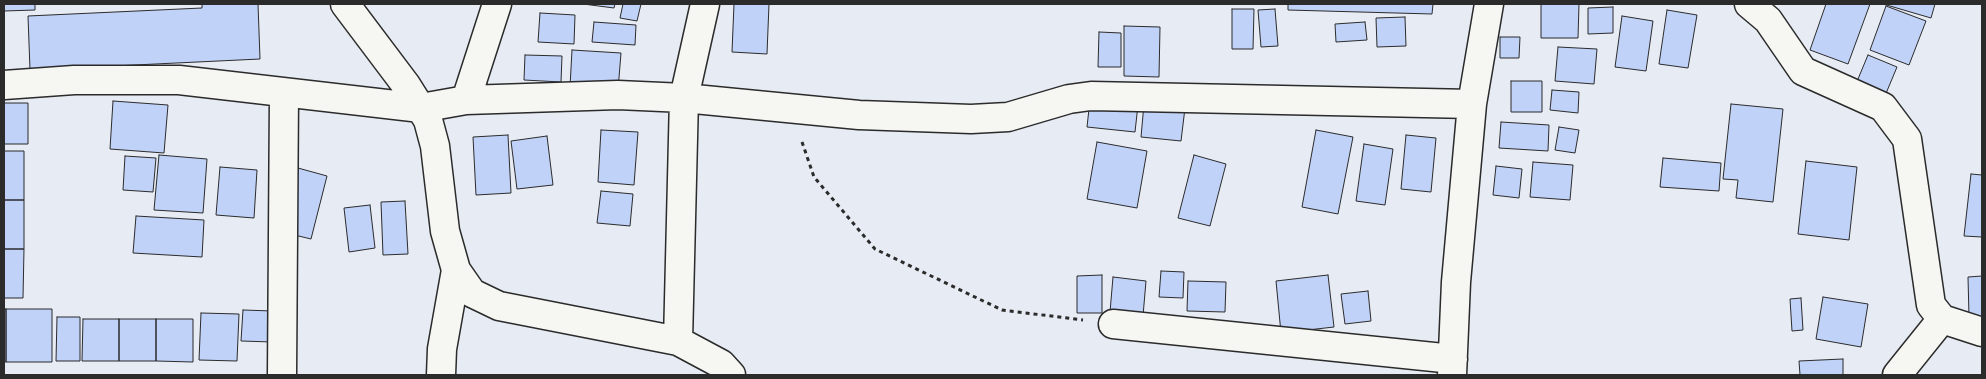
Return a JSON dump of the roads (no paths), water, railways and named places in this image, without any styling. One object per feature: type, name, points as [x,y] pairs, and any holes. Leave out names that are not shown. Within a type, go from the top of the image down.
[{"type":"street","points":[[345,4],[421,108],[435,146],[445,231],[456,270],[472,293],[499,306],[678,341],[721,364],[731,375]]},
{"type":"street","points":[[466,100],[497,4]]},
{"type":"street","points":[[678,341],[684,98],[705,4]]},
{"type":"street","points":[[1113,324],[1452,367],[1456,282],[1472,104],[1489,4]]},
{"type":"street","points":[[1749,4],[1768,20],[1803,71],[1883,107],[1908,139],[1931,305],[1942,319],[1982,332]]},
{"type":"street","points":[[4,84],[74,80],[179,80],[284,94],[421,108],[466,100],[618,95],[684,98],[859,115],[971,120],[1008,117],[1069,99],[1091,96],[1472,104]]},
{"type":"street","points":[[282,375],[284,94]]},
{"type":"street","points":[[441,375],[442,349],[456,270]]},
{"type":"street","points":[[1897,375],[1942,319]]}]
